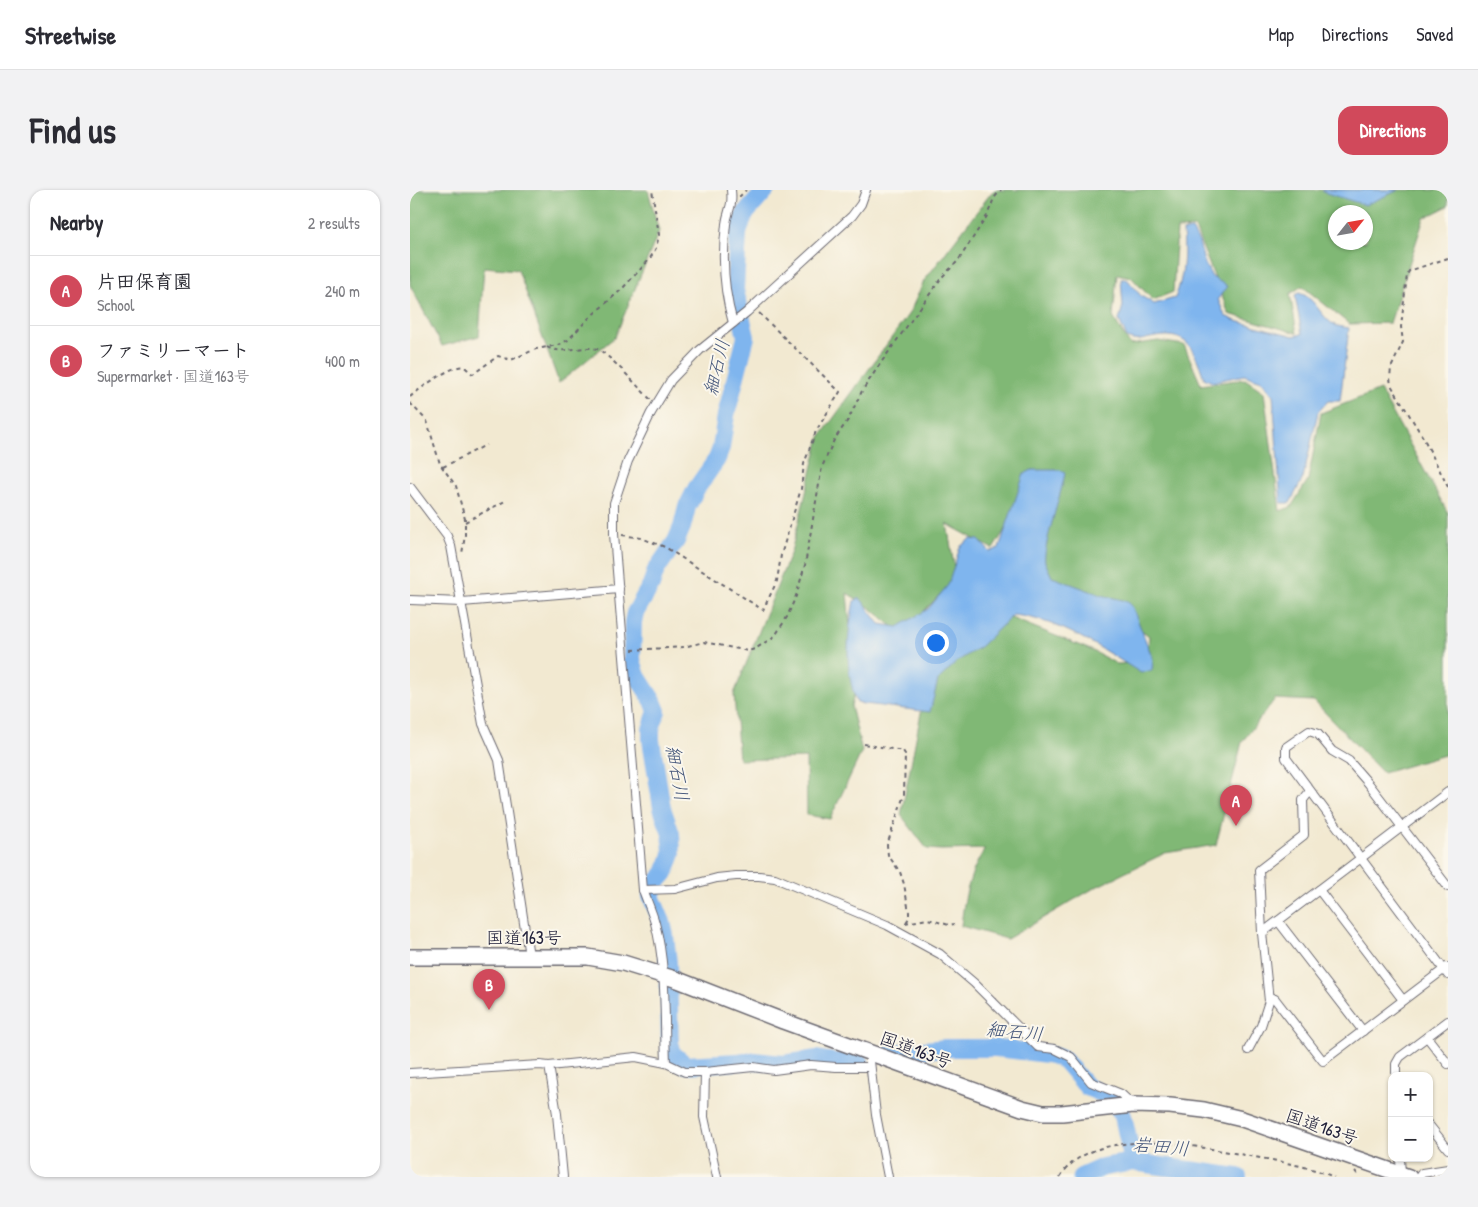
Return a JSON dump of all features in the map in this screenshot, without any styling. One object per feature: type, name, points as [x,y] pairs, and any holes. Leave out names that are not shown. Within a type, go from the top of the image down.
[{"type":"highway","name":"国道163号","points":[[410,957],[588,957],[623,963],[678,980],[870,1060],[1036,1111],[1062,1113],[1129,1105],[1170,1106],[1204,1110],[1242,1119],[1405,1175]]},
{"type":"street","points":[[731,190],[733,203],[726,221],[725,236],[726,284],[727,300],[735,322]]},
{"type":"street","points":[[666,1063],[663,975],[655,921],[645,890],[614,534],[614,503],[638,439],[671,380],[681,368],[747,312],[852,216],[861,204],[866,190]]},
{"type":"street","points":[[410,487],[447,536],[451,546],[483,724],[499,760],[529,956]]},
{"type":"street","points":[[410,600],[462,602],[619,589]]},
{"type":"street","points":[[1269,997],[1276,999],[1323,1061],[1403,1000],[1447,970],[1286,758],[1286,747],[1309,731],[1318,734],[1332,751],[1349,761],[1448,887]]},
{"type":"street","points":[[1248,1050],[1261,1026],[1269,1001],[1262,933],[1259,870],[1304,835],[1304,800],[1310,791]]},
{"type":"street","points":[[1262,933],[1402,827],[1446,797]]},
{"type":"street","points":[[645,890],[675,888],[717,878],[768,876],[806,890],[898,931],[950,961],[1002,1009],[1038,1047],[1055,1049],[1064,1053],[1078,1064],[1091,1082],[1121,1094],[1129,1105]]},
{"type":"street","points":[[1319,890],[1403,1000]]},
{"type":"street","points":[[1278,921],[1363,1031]]},
{"type":"street","points":[[1396,1072],[1396,1064],[1400,1057],[1448,1022]]},
{"type":"street","points":[[1427,1037],[1448,1064]]},
{"type":"street","points":[[410,1073],[549,1066],[636,1058],[666,1063],[685,1072],[705,1072],[753,1066],[774,1070],[811,1065],[836,1067],[870,1060],[876,1115],[888,1177]]},
{"type":"street","points":[[549,1066],[557,1114],[563,1177]]},
{"type":"street","points":[[705,1072],[704,1117],[717,1177]]},
{"type":"street","points":[[1433,1130],[1448,1149]]},
{"type":"street","points":[[1401,1162],[1405,1175]]},
{"type":"street","points":[[1419,1177],[1422,1172],[1448,1169]]},
{"type":"path","points":[[410,397],[427,383],[458,366],[466,368],[473,374],[498,356],[511,360],[536,349],[558,345],[568,340],[628,283],[652,255],[659,235],[652,190]]},
{"type":"path","points":[[624,650],[684,647],[704,642],[748,651],[775,636],[788,616],[801,581],[822,467],[834,440],[848,420],[862,391],[880,364],[942,277],[958,260],[986,216],[994,198],[1001,190]]},
{"type":"path","points":[[1448,258],[1409,271],[1407,275],[1401,326],[1403,342],[1391,368],[1390,378],[1394,392],[1424,439],[1448,487]]},
{"type":"path","points":[[614,534],[641,538],[665,547],[764,610],[777,581],[783,548],[801,490],[804,464],[816,432],[840,392],[753,306]]},
{"type":"path","points":[[547,347],[558,350],[589,348],[601,351],[656,405]]},
{"type":"path","points":[[410,404],[427,422],[443,467],[456,486],[465,522],[466,536],[460,564],[456,570]]},
{"type":"path","points":[[443,467],[486,445]]},
{"type":"path","points":[[465,522],[508,500]]},
{"type":"path","points":[[864,744],[903,751],[905,754],[904,795],[888,839],[886,850],[900,872],[909,912],[909,918],[898,931]]},
{"type":"path","points":[[905,923],[928,919],[949,925],[954,924]]},
{"type":"path","points":[[1060,1177],[1064,1170],[1086,1155],[1100,1149],[1138,1142],[1206,1148],[1303,1166],[1334,1177]]},
{"type":"green space","points":[[410,190],[648,190],[659,231],[615,337],[559,383],[518,270],[484,267],[479,336],[442,346],[410,285]]},
{"type":"green space","points":[[995,190],[1448,190],[1448,206],[1424,218],[1390,323],[1349,324],[1302,286],[1290,294],[1297,333],[1229,314],[1195,228],[1177,229],[1173,292],[1153,300],[1131,277],[1117,274],[1113,317],[1130,345],[1158,341],[1184,345],[1201,385],[1245,379],[1264,392],[1280,511],[1291,507],[1308,480],[1321,413],[1380,390],[1448,513],[1448,754],[1383,773],[1314,701],[1275,699],[1242,742],[1216,845],[1165,853],[1096,887],[1007,939],[961,926],[968,886],[979,858],[985,849],[927,849],[901,815],[927,682],[969,637],[1011,618],[1091,650],[1117,664],[1133,663],[1148,654],[1149,636],[1110,605],[1037,579],[1042,470],[993,549],[947,524],[956,578],[922,613],[897,630],[869,607],[847,593],[850,627],[859,678],[851,706],[862,751],[830,819],[807,815],[806,758],[739,760],[734,694],[791,552],[820,437],[910,312],[924,281]]},
{"type":"water","points":[[1323,190],[1399,190],[1365,205],[1323,192]]},
{"type":"water","points":[[1192,230],[1199,242],[1204,262],[1212,277],[1227,286],[1218,299],[1225,316],[1236,321],[1294,336],[1302,334],[1295,295],[1299,293],[1310,299],[1331,323],[1349,328],[1340,401],[1328,401],[1318,412],[1303,478],[1290,503],[1281,503],[1273,395],[1262,381],[1244,375],[1212,382],[1204,378],[1196,357],[1187,343],[1172,336],[1138,340],[1127,338],[1119,320],[1123,306],[1121,279],[1127,279],[1141,296],[1154,304],[1175,298],[1183,265],[1183,231]]},
{"type":"water","points":[[1032,470],[1060,470],[1065,473],[1046,545],[1045,562],[1052,577],[1101,595],[1127,601],[1132,606],[1153,659],[1152,670],[1141,673],[1080,636],[1047,622],[1013,615],[981,646],[958,661],[938,680],[930,712],[857,703],[848,665],[848,639],[854,601],[860,598],[880,624],[898,627],[928,609],[948,585],[960,547],[970,539],[979,540],[990,552],[999,548],[1024,474]]},
{"type":"waterway","name":"細石川","points":[[766,190],[744,215],[738,233],[735,290],[746,337],[726,415],[721,448],[717,459],[696,489],[687,507],[676,541],[656,570],[651,585],[635,613],[633,622],[632,660],[637,676],[657,711],[651,729],[651,740],[662,808],[671,834],[672,854],[665,873],[656,883],[651,896],[662,922],[665,935],[668,963],[670,1048],[673,1054],[686,1065],[754,1061],[783,1064],[817,1059],[834,1062],[860,1061]]},
{"type":"waterway","name":"細石川","points":[[890,1053],[946,1048],[996,1048],[1047,1054],[1064,1060],[1087,1087],[1112,1098],[1123,1116],[1133,1162]]},
{"type":"waterway","name":"岩田川","points":[[1081,1177],[1103,1167],[1133,1162],[1238,1177]]},
{"type":"place","name":"片田保育園","points":[[1236,826]]},
{"type":"place","name":"ファミリーマート","points":[[489,1010]]}]
